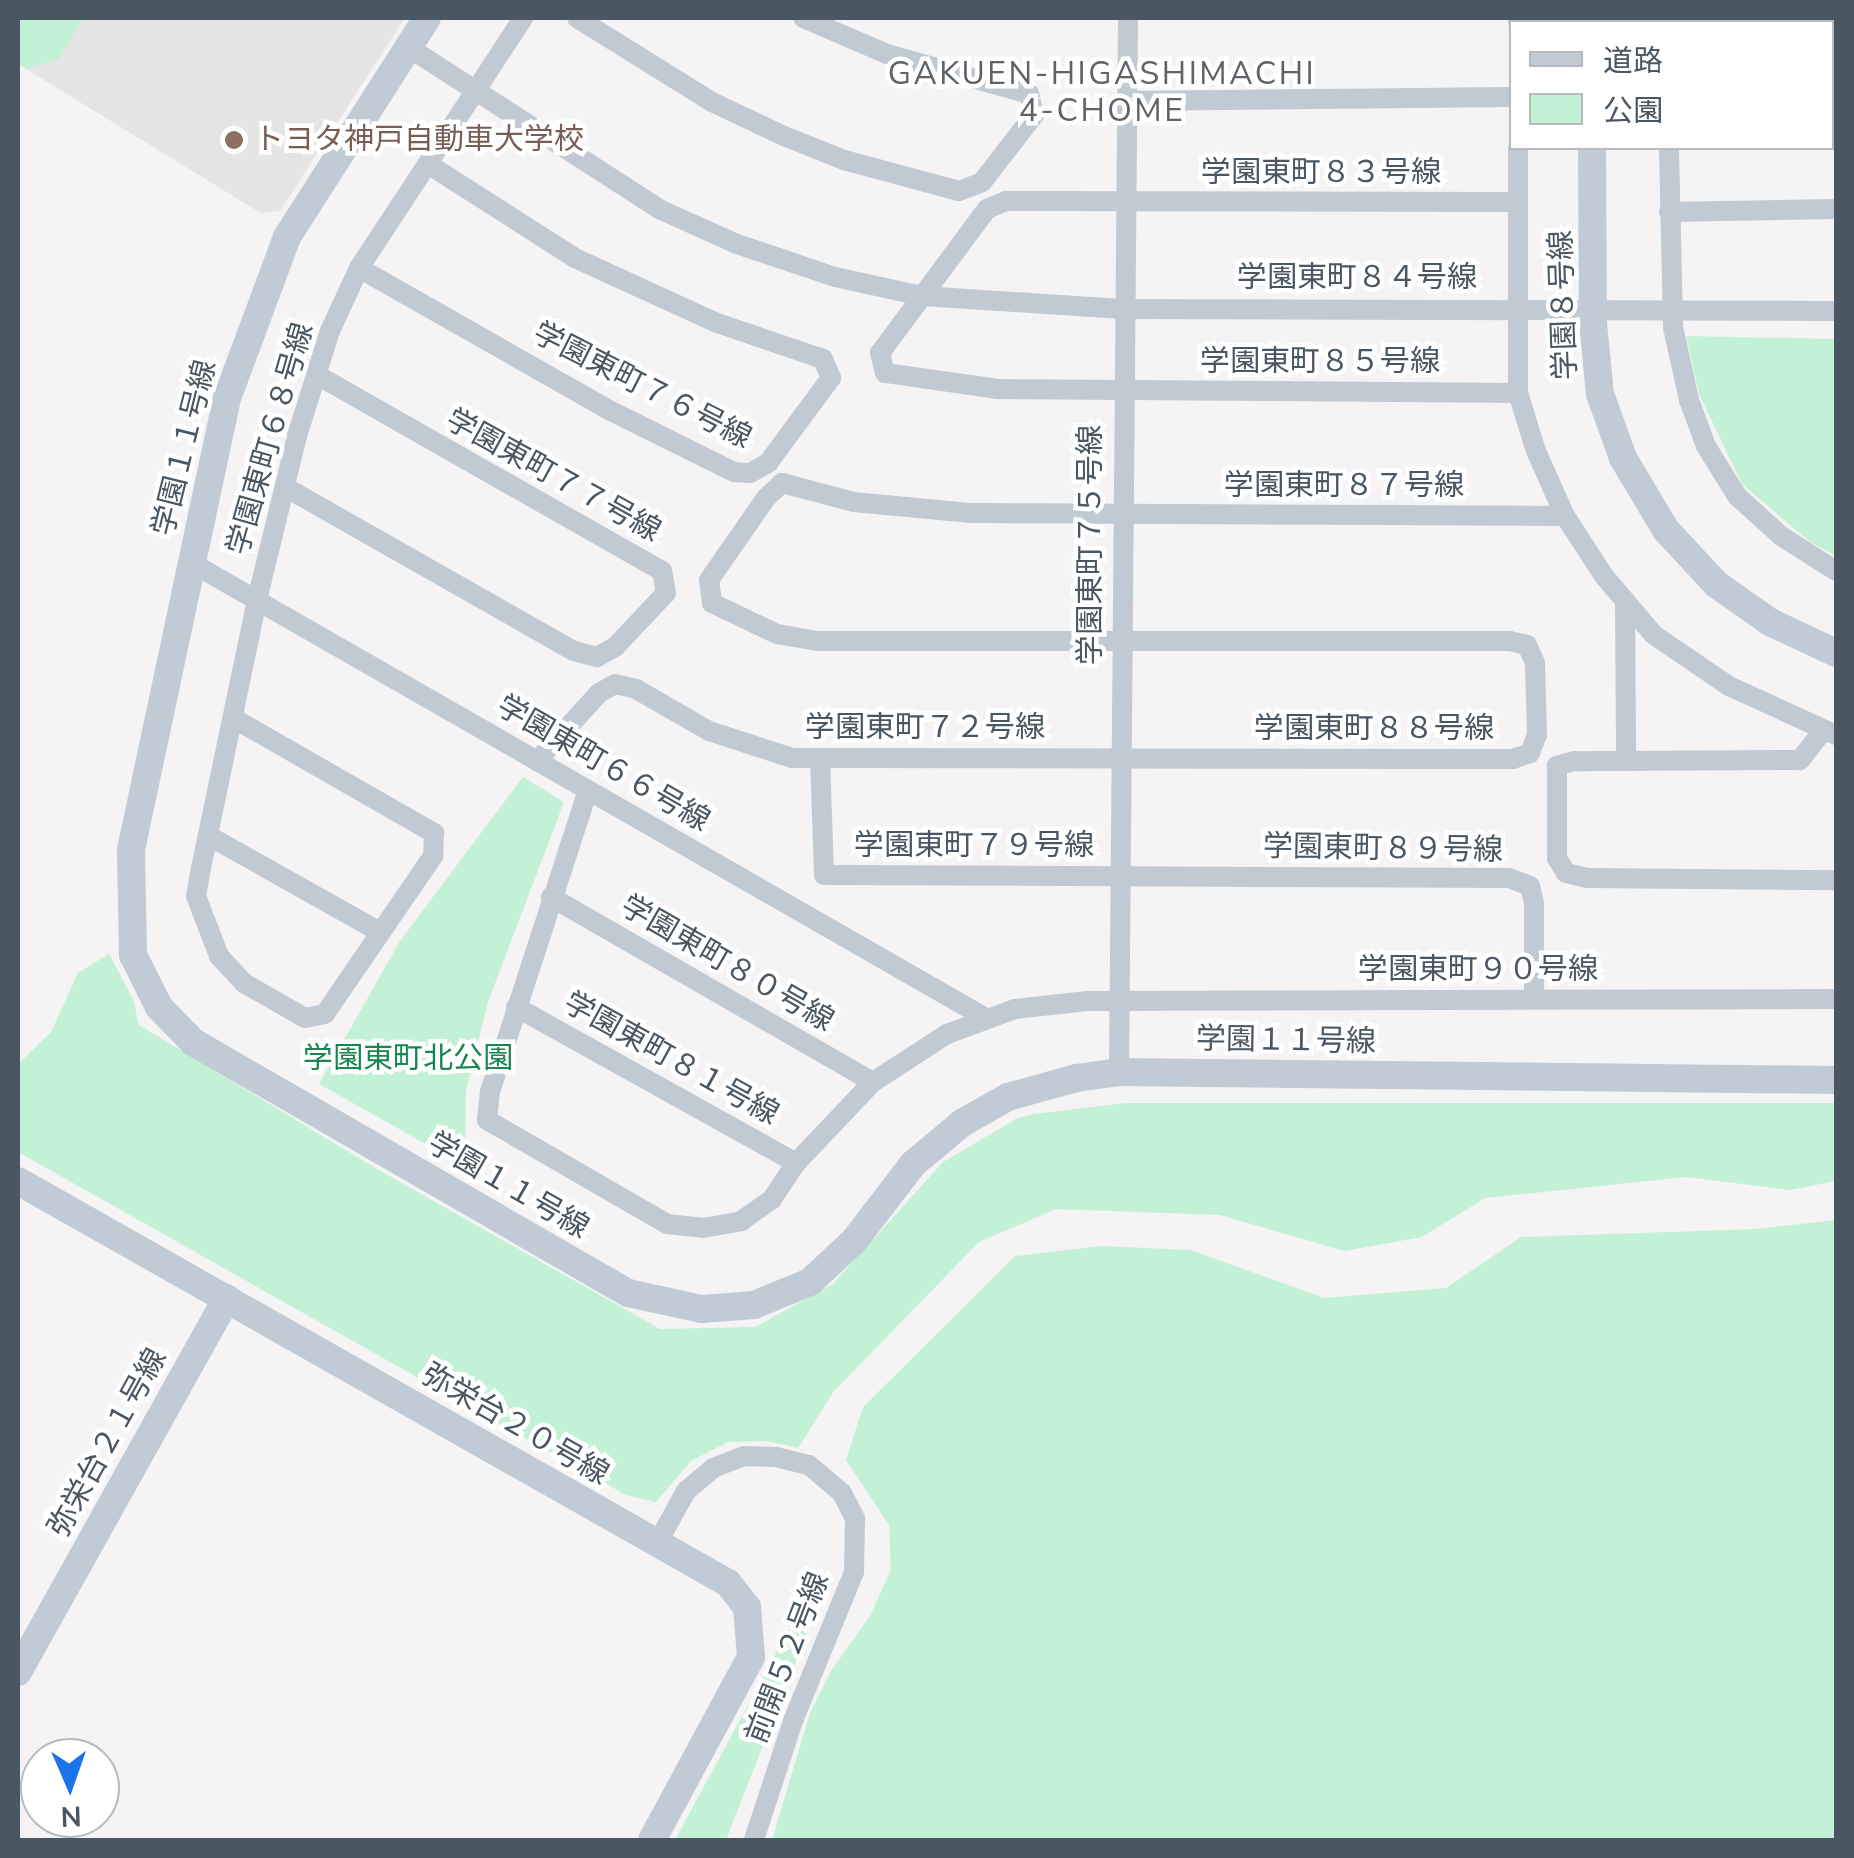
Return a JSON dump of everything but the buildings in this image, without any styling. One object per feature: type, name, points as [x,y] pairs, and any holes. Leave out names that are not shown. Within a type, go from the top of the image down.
[{"type":"street","name":"学園１１号線","points":[[427,18],[287,237],[227,398],[131,851],[134,955],[159,1008],[194,1042],[628,1294],[702,1309],[754,1305],[810,1282],[854,1241],[913,1164],[962,1123],[1008,1097],[1076,1078],[1119,1072],[1836,1080]]},
{"type":"street","name":"学園東町６８号線","points":[[233,718],[434,833],[433,856],[324,1014],[305,1018],[244,982],[219,956],[196,896],[257,600],[330,331],[359,268],[523,18]]},
{"type":"street","points":[[577,18],[712,102],[784,136],[844,160],[959,191],[982,182],[1034,116],[1029,94],[918,64],[803,18]]},
{"type":"street","name":"学園東町７５号線","points":[[1119,1072],[1122,308],[1128,18]]},
{"type":"street","name":"学園東町８４号線","points":[[408,48],[660,208],[722,237],[835,277],[922,296],[1122,308],[1518,315],[1593,308],[1836,311]]},
{"type":"street","points":[[1126,101],[1509,97]]},
{"type":"street","points":[[1518,150],[1518,392],[1536,451],[1565,516],[1625,602],[1654,636],[1694,664],[1829,733],[1800,760],[1574,761],[1557,766],[1557,858],[1566,872],[1587,878],[1836,880]]},
{"type":"street","name":"学園８号線","points":[[1592,150],[1593,308],[1600,394],[1623,458],[1666,530],[1730,594],[1770,622],[1836,653]]},
{"type":"street","points":[[1669,150],[1671,309],[1690,400],[1706,446],[1736,496],[1781,536],[1836,571]]},
{"type":"street","name":"学園東町７６号線","points":[[359,268],[604,408],[734,472],[750,474],[768,463],[830,378],[823,358],[717,323],[574,258],[428,164]]},
{"type":"street","name":"学園東町８３号線","points":[[922,296],[986,209],[1006,201],[1518,202]]},
{"type":"street","points":[[1669,212],[1836,209]]},
{"type":"street","name":"学園東町８５号線","points":[[922,296],[880,353],[885,374],[998,388],[1518,392]]},
{"type":"street","name":"学園東町７７号線","points":[[285,487],[574,651],[598,657],[615,648],[666,593],[662,570],[445,452],[317,375]]},
{"type":"street","name":"学園東町８７号線","points":[[1121,643],[817,642],[776,634],[712,603],[709,580],[766,498],[782,483],[854,502],[971,513],[1565,516]]},
{"type":"street","name":"学園東町６６号線","points":[[190,562],[986,1018]]},
{"type":"street","points":[[1625,602],[1626,760]]},
{"type":"street","name":"学園東町８８号線","points":[[1120,759],[1514,759],[1530,752],[1537,734],[1535,662],[1527,645],[1510,641],[1121,643]]},
{"type":"street","name":"学園東町７２号線","points":[[537,761],[599,693],[615,684],[636,689],[709,731],[792,758],[1120,759]]},
{"type":"street","name":"学園東町７９号線","points":[[820,758],[824,875],[1120,876]]},
{"type":"street","points":[[516,1008],[588,790]]},
{"type":"street","points":[[209,836],[380,932]]},
{"type":"street","name":"学園東町８９号線","points":[[1120,876],[1509,878],[1530,886],[1534,903],[1534,999]]},
{"type":"street","name":"学園東町８０号線","points":[[551,897],[873,1082]]},
{"type":"street","name":"学園東町９０号線","points":[[516,1008],[490,1091],[487,1120],[667,1224],[703,1228],[741,1220],[772,1199],[796,1164],[873,1082],[947,1034],[986,1018],[1049,1004],[1119,1000],[1836,999]]},
{"type":"street","name":"学園東町８１号線","points":[[516,1008],[796,1164]]},
{"type":"street","name":"弥栄台２０号線","points":[[18,1182],[728,1583],[747,1607],[751,1657],[652,1840]]},
{"type":"street","name":"弥栄台２１号線","points":[[18,1672],[227,1298]]},
{"type":"street","name":"前開５２号線","points":[[658,1542],[686,1490],[714,1468],[744,1456],[776,1456],[809,1465],[842,1493],[855,1519],[854,1572],[794,1718],[754,1840]]},
{"type":"shaded area","name":"トヨタ神戸自動車大学校","points":[[59,18],[405,18],[280,211],[261,213],[26,69]]},
{"type":"green space","points":[[18,18],[84,18],[58,60],[26,69],[18,64]]},
{"type":"green space","points":[[1686,336],[1836,339],[1836,556],[1810,542],[1742,484],[1699,394]]},
{"type":"green space","name":"学園東町北公園","points":[[523,777],[564,802],[488,1002],[466,1091],[465,1166],[319,1084],[400,941]]},
{"type":"green space","points":[[109,954],[133,999],[139,1025],[377,1169],[660,1329],[755,1327],[833,1284],[943,1162],[1018,1118],[1034,1114],[1126,1103],[1836,1103],[1836,1181],[1790,1190],[1686,1177],[1485,1198],[1422,1237],[1344,1251],[1220,1215],[1056,1209],[979,1242],[834,1391],[798,1448],[767,1441],[728,1442],[691,1461],[656,1502],[626,1495],[18,1152],[18,1064],[51,1032],[78,973]]},
{"type":"green space","points":[[1836,1220],[1836,1840],[772,1840],[810,1713],[831,1671],[870,1616],[891,1570],[889,1525],[846,1460],[863,1407],[1015,1256],[1102,1246],[1191,1250],[1324,1298],[1446,1288],[1521,1237],[1756,1229]]},
{"type":"green space","points":[[799,1611],[815,1612],[726,1840],[675,1840]]},
{"type":"place","name":"トヨタ神戸自動車大学校","points":[[234,140]]},
{"type":"district","name":"GAKUEN-HIGASHIMACHI 4-CHOME","points":[[1102,94]]}]
